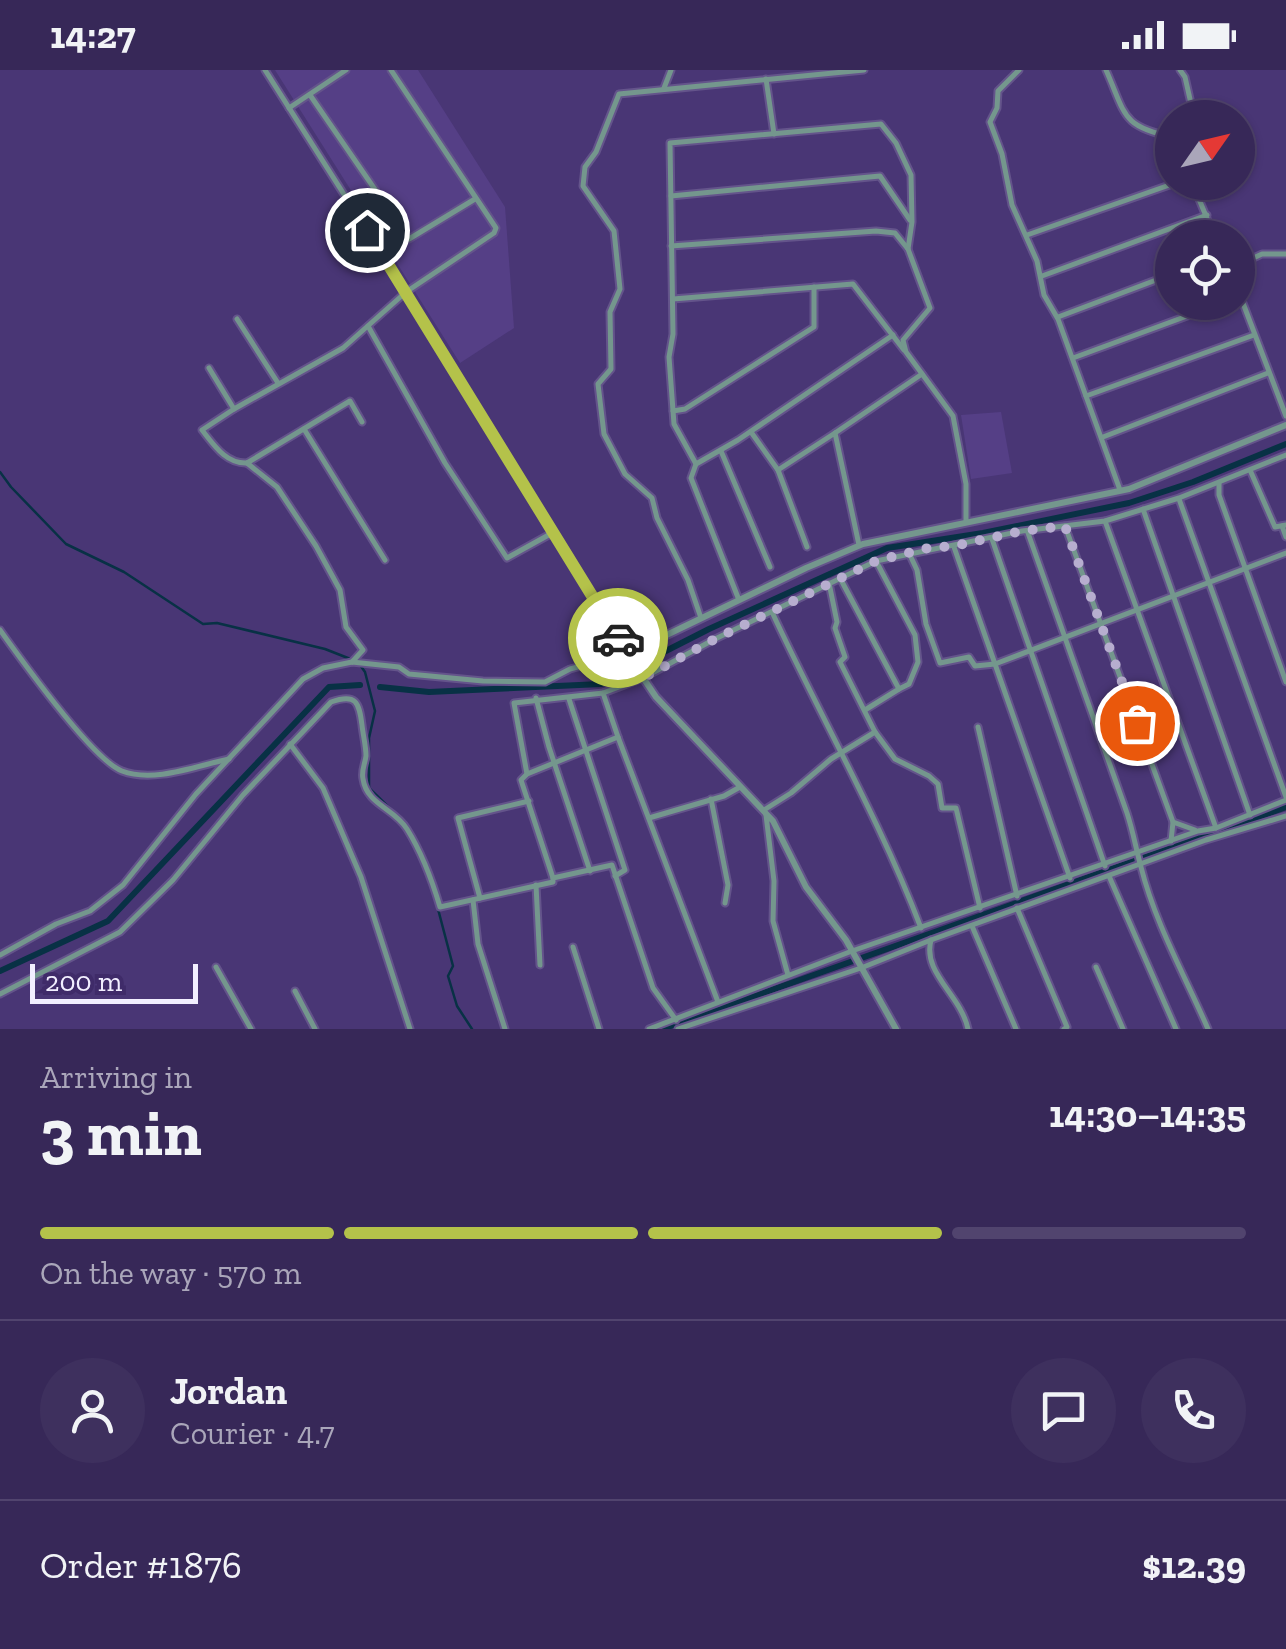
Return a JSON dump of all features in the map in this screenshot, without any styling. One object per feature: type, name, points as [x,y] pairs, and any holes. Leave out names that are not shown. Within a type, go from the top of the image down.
[{"type":"street","points":[[264,70],[406,292],[636,670],[656,698],[765,811],[806,888],[853,952],[896,1029]]},
{"type":"street","points":[[289,108],[346,70]]},
{"type":"street","points":[[362,422],[350,401],[246,464],[221,454],[202,430],[344,348],[406,292],[494,233],[496,228],[391,70]]},
{"type":"street","points":[[664,88],[671,70]]},
{"type":"street","points":[[701,618],[652,498],[625,474],[604,434],[598,384],[611,369],[610,312],[620,289],[614,231],[583,186],[584,167],[604,135],[619,94],[864,70]]},
{"type":"street","points":[[1106,70],[1128,121],[1155,133]]},
{"type":"street","points":[[1180,70],[1190,100]]},
{"type":"street","points":[[1016,71],[998,91],[997,108],[990,122],[1002,154],[1012,205],[1027,235],[1042,276],[1044,295],[1057,317],[1120,490]]},
{"type":"street","points":[[766,79],[774,134]]},
{"type":"street","points":[[310,94],[409,239],[475,198]]},
{"type":"street","points":[[696,464],[674,424],[669,357],[670,143],[880,124],[896,143],[911,175],[908,250]]},
{"type":"street","points":[[671,196],[880,176],[912,222]]},
{"type":"street","points":[[1027,235],[1155,190]]},
{"type":"street","points":[[1200,200],[1209,220]]},
{"type":"street","points":[[1042,276],[1207,215]]},
{"type":"street","points":[[672,246],[876,231],[895,233],[908,250],[930,308],[903,340],[906,352]]},
{"type":"street","points":[[1255,257],[1286,254]]},
{"type":"street","points":[[1057,317],[1155,280]]},
{"type":"street","points":[[672,299],[854,284],[953,416],[966,484],[966,521]]},
{"type":"street","points":[[674,411],[685,409],[814,327],[814,287]]},
{"type":"street","points":[[237,319],[278,383]]},
{"type":"street","points":[[1072,358],[1176,320]]},
{"type":"street","points":[[1248,320],[1286,416]]},
{"type":"street","points":[[368,326],[446,463],[506,558],[554,532]]},
{"type":"street","points":[[738,600],[691,478],[696,464],[752,432],[892,335]]},
{"type":"street","points":[[1086,396],[1254,335]]},
{"type":"street","points":[[208,368],[234,409]]},
{"type":"street","points":[[1102,436],[1268,373]]},
{"type":"street","points":[[778,470],[922,374]]},
{"type":"street","points":[[0,955],[56,924],[90,911],[123,885],[196,794],[303,679],[322,668],[352,662],[399,668],[409,674],[544,682],[570,670],[629,656],[738,600],[859,545],[1152,482],[1286,425]]},
{"type":"street","points":[[304,428],[385,560]]},
{"type":"street","points":[[752,432],[778,470],[807,547]]},
{"type":"street","points":[[836,434],[859,545]]},
{"type":"street","points":[[722,451],[770,567]]},
{"type":"street","points":[[528,774],[514,703],[603,693],[643,678],[876,561],[1022,531],[1105,520],[1219,484],[1286,454]]},
{"type":"street","points":[[246,464],[278,487],[340,590],[346,627],[363,650],[352,662]]},
{"type":"street","points":[[1250,470],[1276,528],[1284,526],[1286,537]]},
{"type":"street","points":[[1219,484],[1219,495],[1286,682]]},
{"type":"street","points":[[649,1029],[853,952],[1216,828],[1286,798],[1179,498]]},
{"type":"street","points":[[1143,508],[1250,815]]},
{"type":"street","points":[[1105,520],[1216,828]]},
{"type":"street","points":[[1065,526],[1173,822],[1170,841]]},
{"type":"street","points":[[926,529],[928,548]]},
{"type":"street","points":[[1028,532],[1140,852],[1140,864],[1163,929],[1208,1029]]},
{"type":"street","points":[[992,539],[1105,866]]},
{"type":"street","points":[[954,546],[1070,878]]},
{"type":"street","points":[[908,552],[917,570],[926,624],[940,663],[970,658],[975,666],[995,664],[1286,553]]},
{"type":"street","points":[[865,710],[910,684],[918,662],[914,635],[876,561]]},
{"type":"street","points":[[840,578],[898,690]]},
{"type":"street","points":[[829,584],[835,628],[845,657],[840,662],[894,759],[938,784],[942,808],[956,808],[980,909]]},
{"type":"street","points":[[772,612],[900,872],[921,928]]},
{"type":"street","points":[[0,630],[96,751],[119,770],[164,774],[232,758]]},
{"type":"street","points":[[603,693],[718,1002]]},
{"type":"street","points":[[0,994],[120,932],[173,880],[243,795],[331,702],[349,697],[356,699],[361,708],[366,757],[363,780],[372,800],[392,811],[406,826],[434,883],[440,907],[553,882],[521,780],[618,737]]},
{"type":"street","points":[[536,698],[590,871]]},
{"type":"street","points":[[568,698],[625,870],[614,876]]},
{"type":"street","points":[[978,726],[1017,896]]},
{"type":"street","points":[[765,811],[876,732]]},
{"type":"street","points":[[290,744],[323,788],[361,877],[410,1029]]},
{"type":"street","points":[[648,818],[741,787]]},
{"type":"street","points":[[711,800],[728,885],[725,903]]},
{"type":"street","points":[[505,1029],[478,944],[477,899],[458,818],[528,801]]},
{"type":"street","points":[[765,811],[774,881],[773,921],[788,976]]},
{"type":"street","points":[[678,1029],[1108,875],[1286,816]]},
{"type":"street","points":[[1173,822],[1198,831]]},
{"type":"street","points":[[553,878],[612,865],[653,988],[676,1020]]},
{"type":"street","points":[[1108,875],[1176,1029]]},
{"type":"street","points":[[536,885],[540,964]]},
{"type":"street","points":[[1017,908],[1067,1027],[1064,1029]]},
{"type":"street","points":[[972,925],[1016,1029]]},
{"type":"street","points":[[931,940],[928,949],[933,968],[964,1011],[968,1029]]},
{"type":"street","points":[[573,946],[599,1029]]},
{"type":"street","points":[[216,966],[250,1029]]},
{"type":"street","points":[[1096,967],[1123,1029]]},
{"type":"street","points":[[295,991],[315,1029]]},
{"type":"shaded area","points":[[275,70],[418,70],[505,207],[514,328],[460,363]]},
{"type":"shaded area","points":[[1001,412],[1012,473],[971,479],[961,415]]},
{"type":"waterway","points":[[380,687],[429,692],[601,684],[709,629],[887,548],[1129,503],[1286,444]]},
{"type":"waterway","points":[[0,472],[66,544],[124,572],[203,624],[217,623],[325,649],[353,660]]},
{"type":"waterway","points":[[360,665],[375,711],[369,738],[369,788],[405,823]]},
{"type":"waterway","points":[[0,971],[108,921],[329,687],[360,685]]},
{"type":"waterway","points":[[662,1029],[1286,807]]},
{"type":"waterway","points":[[438,909],[453,966],[448,976],[457,1006],[472,1029]]},
{"type":"way so far","points":[[618,638],[643,678],[876,561],[928,548],[1065,526],[1137,723]]},
{"type":"route","points":[[367,230],[618,638]]}]
